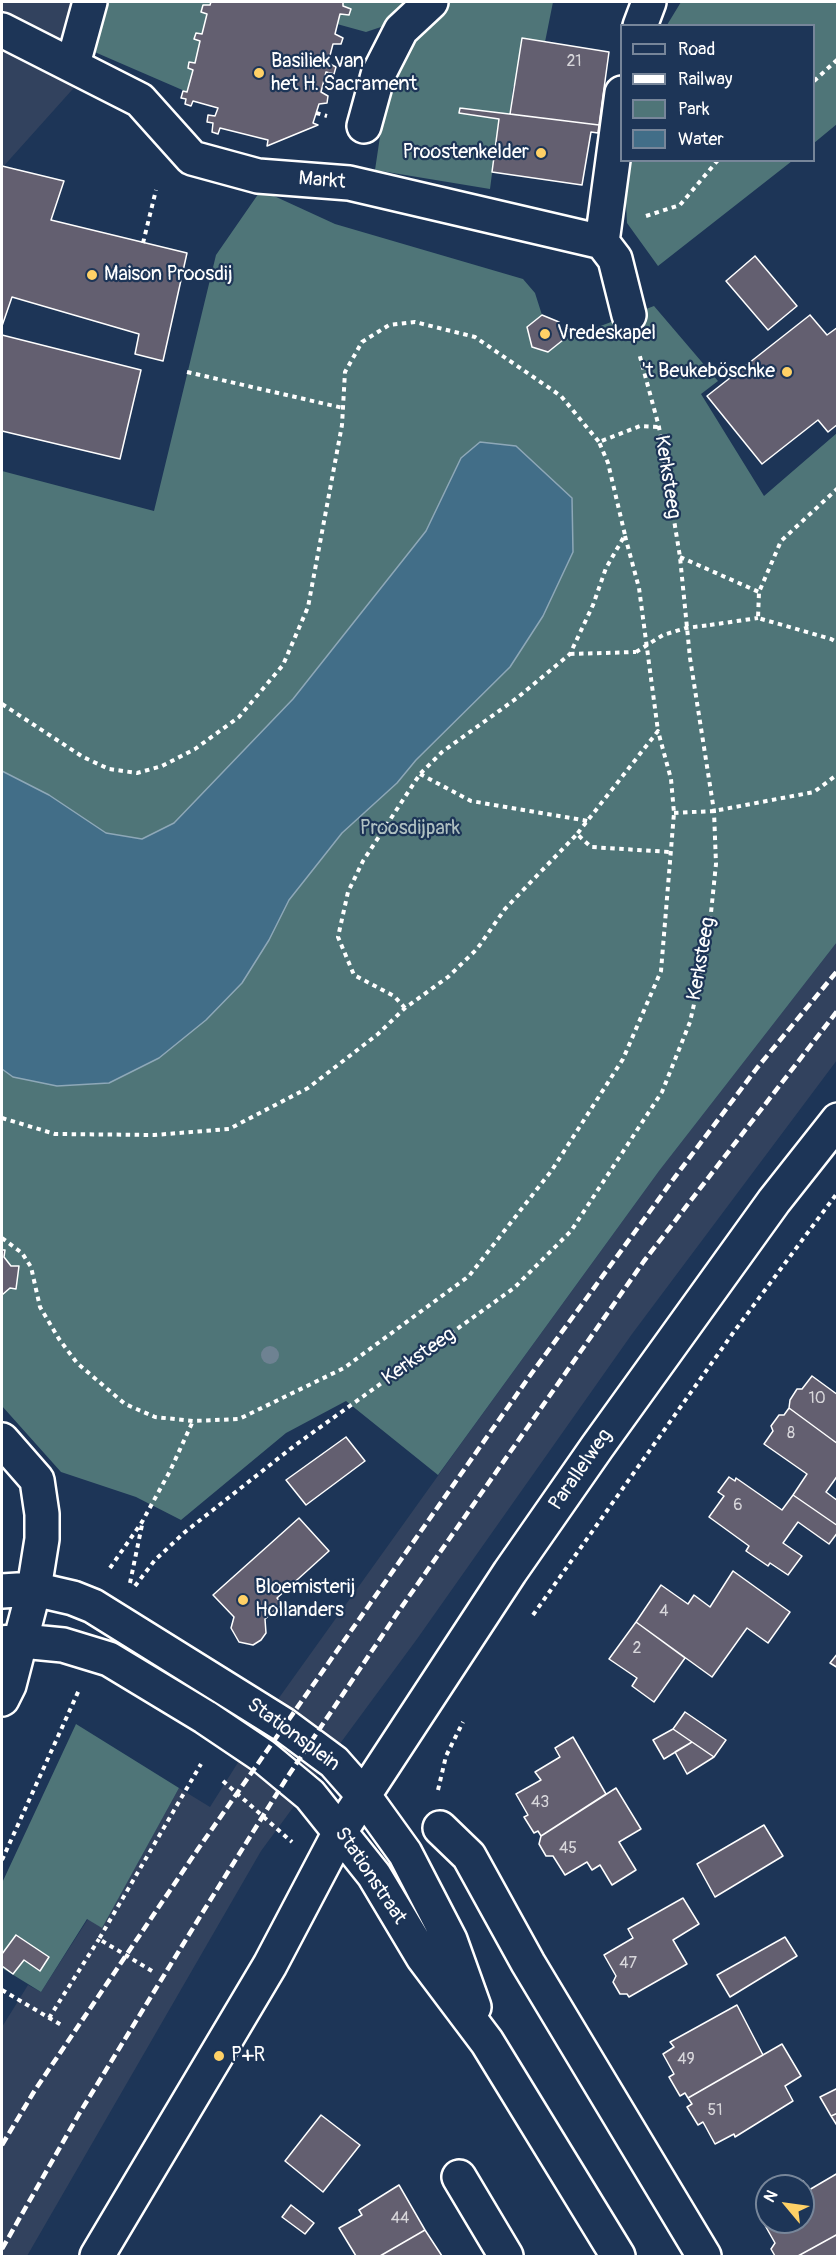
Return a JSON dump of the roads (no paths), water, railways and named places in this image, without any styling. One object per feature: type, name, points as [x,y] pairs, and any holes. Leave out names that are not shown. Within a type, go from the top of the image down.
[{"type":"street","points":[[73,64],[90,2]]},
{"type":"street","points":[[364,126],[378,75],[400,30],[430,2]]},
{"type":"street","points":[[641,24],[649,2]]},
{"type":"street","name":"Markt","points":[[2,30],[140,100],[192,158],[258,176],[349,183],[602,243]]},
{"type":"street","points":[[620,101],[602,243],[615,259],[629,315]]},
{"type":"street","name":"Parallelweg","points":[[96,2256],[270,1965],[341,1830],[510,1572],[597,1447],[774,1201],[837,1120]]},
{"type":"street","points":[[2,1440],[29,1469],[40,1489],[42,1539],[34,1589],[12,1642],[5,1692]]},
{"type":"street","name":"Stationsplein","points":[[2,1591],[34,1589],[73,1598],[93,1606],[310,1743],[334,1762],[364,1796],[405,1853],[426,1890],[450,1940],[487,2042]]},
{"type":"street","name":"Stationstraat","points":[[12,1642],[78,1648],[97,1654],[125,1668],[262,1756],[300,1785],[341,1830],[374,1875],[423,1957],[487,2042],[618,2256]]},
{"type":"street","points":[[440,1828],[469,1856],[528,1963],[704,2256]]},
{"type":"street","points":[[459,2177],[506,2256]]},
{"type":"water","points":[[480,442],[516,446],[572,498],[573,552],[543,616],[510,667],[416,760],[397,783],[342,833],[289,900],[269,940],[242,983],[206,1020],[159,1058],[109,1083],[57,1086],[13,1077],[2,1069],[2,771],[49,795],[106,833],[142,839],[174,823],[293,699],[426,531],[461,458]]},
{"type":"railway","points":[[2,2145],[35,2090],[198,1849],[529,1377],[757,1068],[838,970]]},
{"type":"railway","points":[[2,2249],[79,2114],[201,1915],[288,1776],[396,1615],[644,1261],[838,1010]]},
{"type":"place","name":"Basiliek van het H. Sacrament","points":[[259,73]]},
{"type":"place","name":"Proostenkelder","points":[[541,153]]},
{"type":"place","name":"Maison Proosdij","points":[[92,275]]},
{"type":"place","name":"Vredeskapel","points":[[545,334]]},
{"type":"place","name":"'t Beukeböschke","points":[[787,372]]},
{"type":"place","name":"Bloemisterij Hollanders","points":[[243,1600]]},
{"type":"place","name":"P+R","points":[[219,2056]]},
{"type":"park label","name":"Proosdijpark","points":[[410,829]]}]
